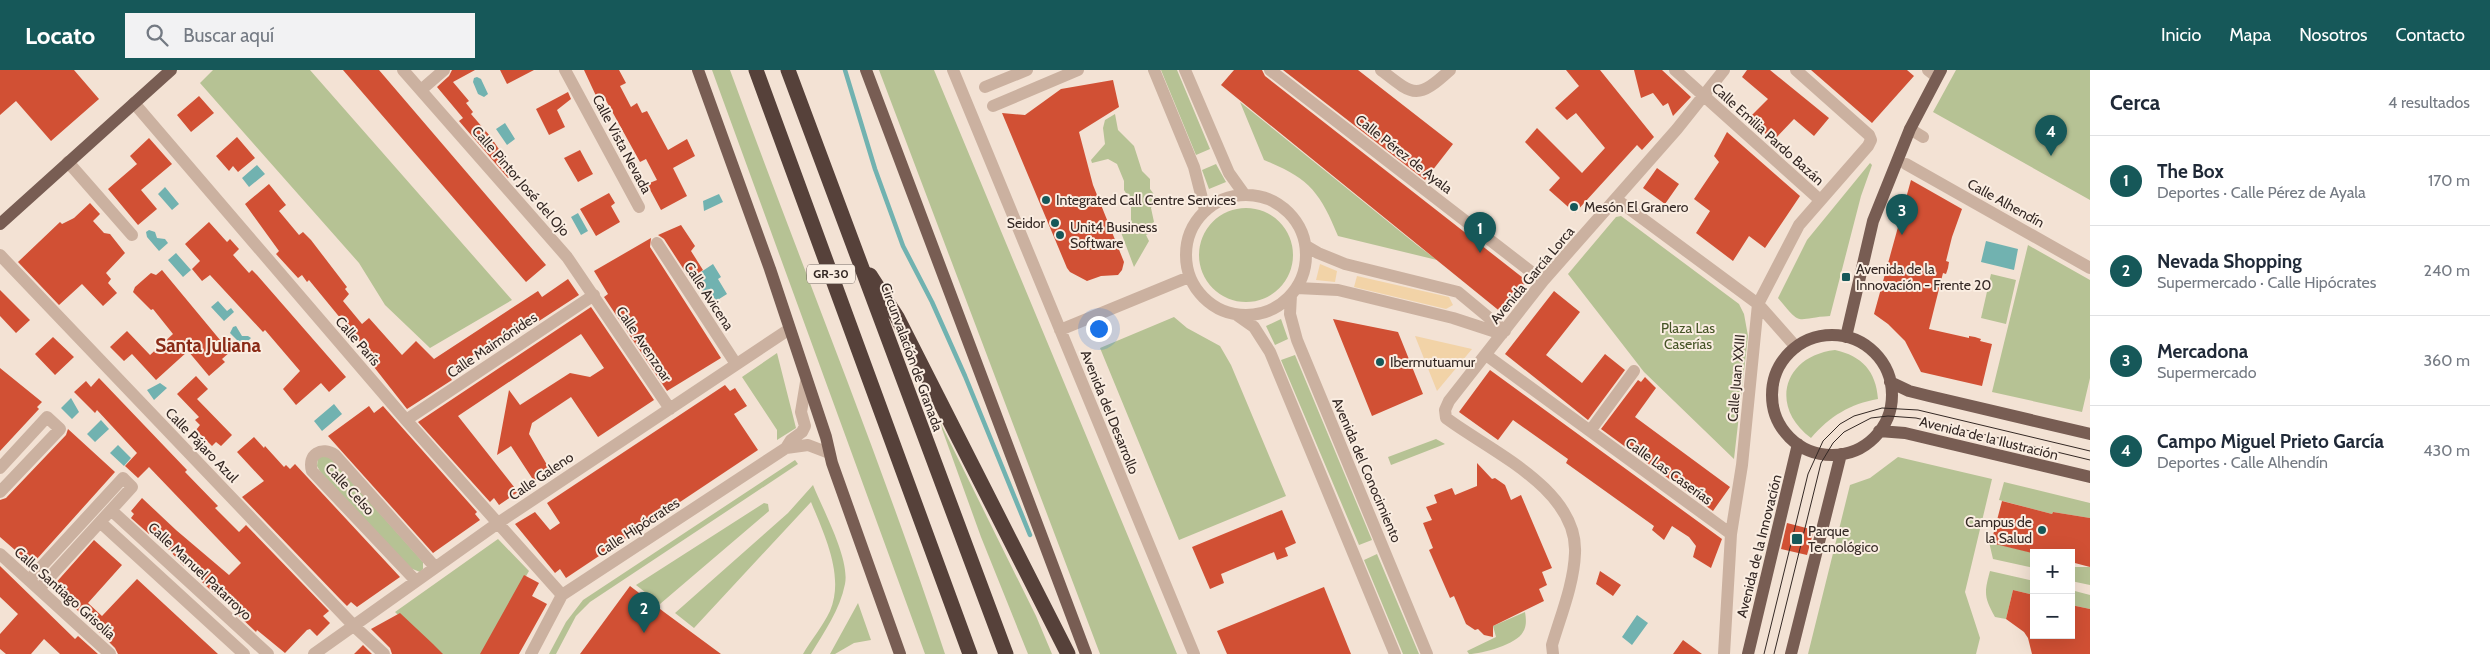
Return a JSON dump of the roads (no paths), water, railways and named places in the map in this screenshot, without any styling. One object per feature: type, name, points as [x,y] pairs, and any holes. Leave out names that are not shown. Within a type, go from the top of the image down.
[{"type":"highway","name":"GR-30","points":[[756,70],[970,654]]},
{"type":"highway","name":"Circunvalación de Granada","points":[[788,70],[1006,654]]},
{"type":"highway","points":[[855,251],[897,317],[1068,654]]},
{"type":"main road","points":[[0,224],[171,70]]},
{"type":"main road","points":[[698,70],[770,269],[788,330],[826,437],[829,453],[900,654]]},
{"type":"main road","points":[[866,70],[1086,654]]},
{"type":"main road","points":[[1846,337],[1873,221],[1935,72]]},
{"type":"main road","points":[[1830,335],[1846,337],[1864,345],[1879,357],[1890,382],[1890,408],[1879,431],[1864,445],[1840,454],[1816,453],[1798,444],[1785,432],[1775,415],[1772,397],[1774,379],[1782,362],[1796,347],[1814,338],[1830,335]]},
{"type":"main road","name":"Avenida de la Ilustración","points":[[1890,382],[1909,391],[2090,434]]},
{"type":"main road","name":"Avenida de la Ilustración","points":[[1879,431],[1905,433],[2090,478]]},
{"type":"main road","name":"Avenida de la Innovación","points":[[1748,654],[1798,444]]},
{"type":"main road","points":[[1791,654],[1840,454]]},
{"type":"street","name":"Calle Pintor José del Ojo","points":[[403,70],[567,257],[594,295]]},
{"type":"street","points":[[421,90],[444,70]]},
{"type":"street","name":"Calle Vista Nevada","points":[[565,70],[639,206]]},
{"type":"street","name":"Avenida del Desarrollo","points":[[953,70],[1194,654]]},
{"type":"street","points":[[985,87],[1027,70]]},
{"type":"street","points":[[993,106],[1078,70]]},
{"type":"street","points":[[1154,70],[1194,167],[1205,210]]},
{"type":"street","points":[[1185,70],[1229,173],[1244,194]]},
{"type":"street","name":"Calle Pérez de Ayala","points":[[1270,70],[1543,281]]},
{"type":"street","points":[[1381,70],[1406,90],[1420,92],[1431,88],[1450,70]]},
{"type":"street","name":"Calle Emilia Pardo Bazán","points":[[1675,70],[1820,200]]},
{"type":"street","name":"Avenida García Lorca","points":[[1553,654],[1552,645],[1574,568],[1575,539],[1568,519],[1558,502],[1542,485],[1446,418],[1444,410],[1449,400],[1504,333],[1543,281],[1724,70]]},
{"type":"street","name":"Calle Juan XXIII","points":[[1724,654],[1731,534],[1743,456],[1758,304],[1799,225],[1868,146],[1871,140],[1869,135],[1796,70]]},
{"type":"street","name":"Calle París","points":[[134,102],[406,420],[562,596]]},
{"type":"street","points":[[1910,129],[1923,137]]},
{"type":"street","points":[[68,162],[132,235]]},
{"type":"street","name":"Calle Alhendín","points":[[1906,164],[2090,268]]},
{"type":"street","points":[[1244,194],[1266,198],[1285,209],[1298,224],[1306,246],[1305,267],[1294,292],[1280,305],[1258,314],[1237,314],[1220,309],[1199,294],[1189,277],[1186,262],[1186,243],[1194,224],[1205,210],[1223,199],[1244,194]]},
{"type":"street","points":[[1616,198],[1758,304],[1796,347]]},
{"type":"street","name":"Calle Avicena","points":[[657,243],[736,364]]},
{"type":"street","points":[[1306,246],[1345,264],[1458,292],[1504,333]]},
{"type":"street","name":"Calle Pájaro Azul","points":[[0,255],[355,627],[384,654]]},
{"type":"street","points":[[1060,330],[1189,277]]},
{"type":"street","points":[[1294,292],[1338,290],[1453,318],[1504,333]]},
{"type":"street","name":"Avenida del Conocimiento","points":[[1294,292],[1290,314],[1297,340],[1427,654]]},
{"type":"street","points":[[1453,318],[1458,303],[1458,292]]},
{"type":"street","name":"Calle Avenzoar","points":[[594,295],[670,409]]},
{"type":"street","name":"Calle Maimónides","points":[[406,420],[594,295]]},
{"type":"street","points":[[1237,314],[1254,327],[1270,352],[1395,654]]},
{"type":"street","name":"Calle Galeno","points":[[314,654],[355,627],[498,523],[788,330]]},
{"type":"street","name":"Calle Las Caserías","points":[[1486,355],[1731,534]]},
{"type":"street","points":[[1590,431],[1634,371]]},
{"type":"street","name":"Calle Hipócrates","points":[[531,654],[562,596],[786,448],[791,440],[802,432],[805,426],[801,412],[806,382]]},
{"type":"street","points":[[0,468],[47,417],[60,429],[0,492]]},
{"type":"street","name":"Calle Hipócrates","points":[[786,448],[808,445],[829,453]]},
{"type":"street","name":"Calle Celso","points":[[416,581],[312,471],[310,464],[312,456],[319,451],[328,450],[335,455],[435,567]]},
{"type":"street","points":[[29,580],[123,478],[132,487],[39,589]]},
{"type":"street","name":"Calle Manuel Patarroyo","points":[[111,510],[268,654]]},
{"type":"street","points":[[100,522],[244,654]]},
{"type":"street","name":"Calle Santiago Grisolía","points":[[0,554],[110,654]]},
{"type":"water","points":[[474,78],[481,79],[488,94],[484,97],[478,94],[473,82]]},
{"type":"water","points":[[505,123],[515,139],[507,145],[496,129]]},
{"type":"water","points":[[257,165],[265,174],[249,187],[242,178]]},
{"type":"water","points":[[165,187],[179,204],[172,210],[158,194]]},
{"type":"water","points":[[719,194],[723,202],[704,211],[703,201]]},
{"type":"water","points":[[578,213],[588,231],[581,235],[571,217]]},
{"type":"water","points":[[149,230],[155,232],[157,238],[165,239],[168,243],[159,251],[147,237],[146,232]]},
{"type":"water","points":[[1986,241],[2018,249],[2014,270],[1981,262]]},
{"type":"water","points":[[176,253],[191,270],[183,277],[168,260]]},
{"type":"water","points":[[713,264],[721,277],[718,279],[727,294],[716,301],[710,292],[705,294],[696,281],[700,278],[698,274]]},
{"type":"water","points":[[218,301],[227,311],[231,308],[234,312],[224,321],[211,307]]},
{"type":"water","points":[[236,326],[242,336],[251,338],[243,346],[230,333],[233,327]]},
{"type":"water","points":[[160,383],[167,388],[154,400],[147,390]]},
{"type":"water","points":[[71,398],[79,412],[72,419],[61,408]]},
{"type":"water","points":[[334,404],[342,414],[322,431],[314,421]]},
{"type":"water","points":[[101,420],[109,429],[95,442],[87,434]]},
{"type":"water","points":[[118,445],[131,458],[124,466],[110,453]]},
{"type":"water","points":[[1637,615],[1648,623],[1632,645],[1622,637]]},
{"type":"waterway","points":[[845,70],[875,169],[903,246],[932,302],[965,376],[1030,535]]},
{"type":"tram line","points":[[1764,654],[1808,474],[1823,441],[1840,424],[1854,416],[1882,408],[1918,410],[2090,451]]},
{"type":"tram line","points":[[1774,654],[1821,463],[1833,443],[1844,432],[1871,418],[1888,416],[1916,418],[2090,460]]},
{"type":"place","name":"Campo Miguel Prieto García","points":[[2051,156]]},
{"type":"place","name":"Integrated Call Centre Services","points":[[1046,200]]},
{"type":"place","name":"Mesón El Granero","points":[[1574,207]]},
{"type":"place","name":"Seidor","points":[[1055,223]]},
{"type":"place","name":"Unit4 Business Software","points":[[1060,235]]},
{"type":"place","name":"Mercadona","points":[[1902,235]]},
{"type":"place","name":"The Box","points":[[1480,253]]},
{"type":"place","name":"Avenida de la Innovación - Frente 20","points":[[1846,277]]},
{"type":"place","name":"Ibermutuamur","points":[[1380,362]]},
{"type":"place","name":"Campus de la Salud","points":[[2042,530]]},
{"type":"place","name":"Parque Tecnológico","points":[[1797,539]]},
{"type":"place","name":"Nevada Shopping","points":[[644,633]]},
{"type":"district","name":"Santa Juliana","points":[[208,345]]},
{"type":"park label","name":"Plaza Las Caserías","points":[[1688,336]]}]
